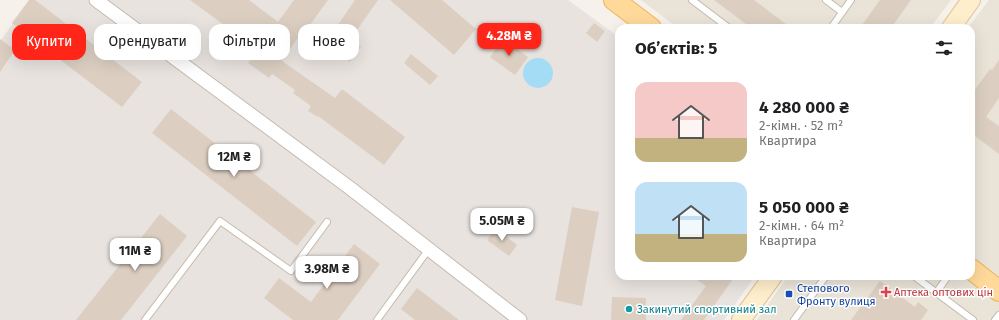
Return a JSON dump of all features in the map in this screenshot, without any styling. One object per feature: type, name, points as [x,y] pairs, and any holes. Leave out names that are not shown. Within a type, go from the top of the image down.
[{"type":"main road","points":[[614,0],[646,24]]},
{"type":"main road","points":[[975,272],[998,289]]},
{"type":"street","points":[[96,0],[429,249],[520,320]]},
{"type":"street","points":[[954,24],[970,0]]},
{"type":"street","points":[[746,317],[770,280]]},
{"type":"lane","points":[[692,0],[724,24]]},
{"type":"lane","points":[[826,0],[842,12]]},
{"type":"lane","points":[[834,24],[851,0]]},
{"type":"lane","points":[[145,320],[220,221],[291,271],[327,222]]},
{"type":"lane","points":[[377,320],[429,249]]},
{"type":"lane","points":[[794,320],[823,280]]},
{"type":"lane","points":[[919,280],[973,320]]},
{"type":"lane","points":[[936,293],[945,280]]},
{"type":"lane","points":[[995,320],[999,315]]},
{"type":"shaded area","points":[[31,0],[568,0],[615,34],[615,280],[752,280],[724,320],[0,320],[0,41],[12,25],[12,60],[86,60],[86,24],[13,24]]},
{"type":"shaded area","points":[[641,0],[951,0],[933,24],[673,24]]},
{"type":"shaded area","points":[[989,0],[999,0],[999,320],[757,320],[785,280],[975,280],[975,24],[971,24]]},
{"type":"water","points":[[538,58],[549,62],[553,73],[549,84],[538,88],[527,84],[523,73],[527,62]]},
{"type":"building","points":[[29,0],[35,0],[66,24],[13,24],[12,23]]},
{"type":"building","points":[[190,0],[249,0],[278,22],[294,0],[328,0],[311,24],[298,24],[298,40],[290,49],[290,24],[223,24]]},
{"type":"building","points":[[355,0],[378,0],[359,27],[359,24],[338,24]]},
{"type":"building","points":[[390,0],[442,0],[476,29],[454,55]]},
{"type":"building","points":[[714,0],[754,0],[786,24],[746,24]]},
{"type":"building","points":[[880,0],[911,0],[894,24],[863,24]]},
{"type":"building","points":[[594,23],[605,31],[597,42],[586,33]]},
{"type":"building","points":[[0,39],[12,48],[12,54],[0,72]]},
{"type":"building","points":[[86,39],[94,45],[94,60],[113,60],[142,82],[122,107],[60,60],[86,60]]},
{"type":"building","points":[[503,39],[528,57],[515,75],[490,57]]},
{"type":"building","points":[[411,54],[438,76],[430,85],[404,63]]},
{"type":"building","points":[[250,60],[283,60],[282,61],[335,98],[342,89],[405,137],[384,165],[318,116],[308,111],[311,106],[293,93],[295,90],[272,74],[269,78],[248,63]]},
{"type":"building","points":[[999,60],[999,98],[986,117],[999,126],[999,154],[975,136],[975,90],[990,69],[992,70]]},
{"type":"building","points":[[171,109],[316,222],[297,246],[152,133]]},
{"type":"building","points":[[572,207],[599,212],[582,306],[555,300]]},
{"type":"building","points":[[160,214],[187,236],[121,320],[76,320]]},
{"type":"building","points":[[496,228],[517,245],[509,256],[487,240]]},
{"type":"building","points":[[354,244],[380,264],[338,320],[293,320],[264,298],[279,278],[311,302]]},
{"type":"building","points":[[697,280],[732,280],[704,320],[681,320],[706,286]]},
{"type":"building","points":[[880,281],[915,307],[918,302],[928,310],[921,320],[851,320]]},
{"type":"building","points":[[417,288],[459,320],[415,320],[401,309]]},
{"type":"building","name":"Закинутий спортивний зал","points":[[612,297],[646,298],[646,320],[611,320]]},
{"type":"place","name":"Аптека оптових цін","points":[[886,292]]},
{"type":"place","name":"Степового Фронту вулиця","points":[[789,294]]},
{"type":"place","name":"Закинутий спортивний зал","points":[[629,309]]}]
